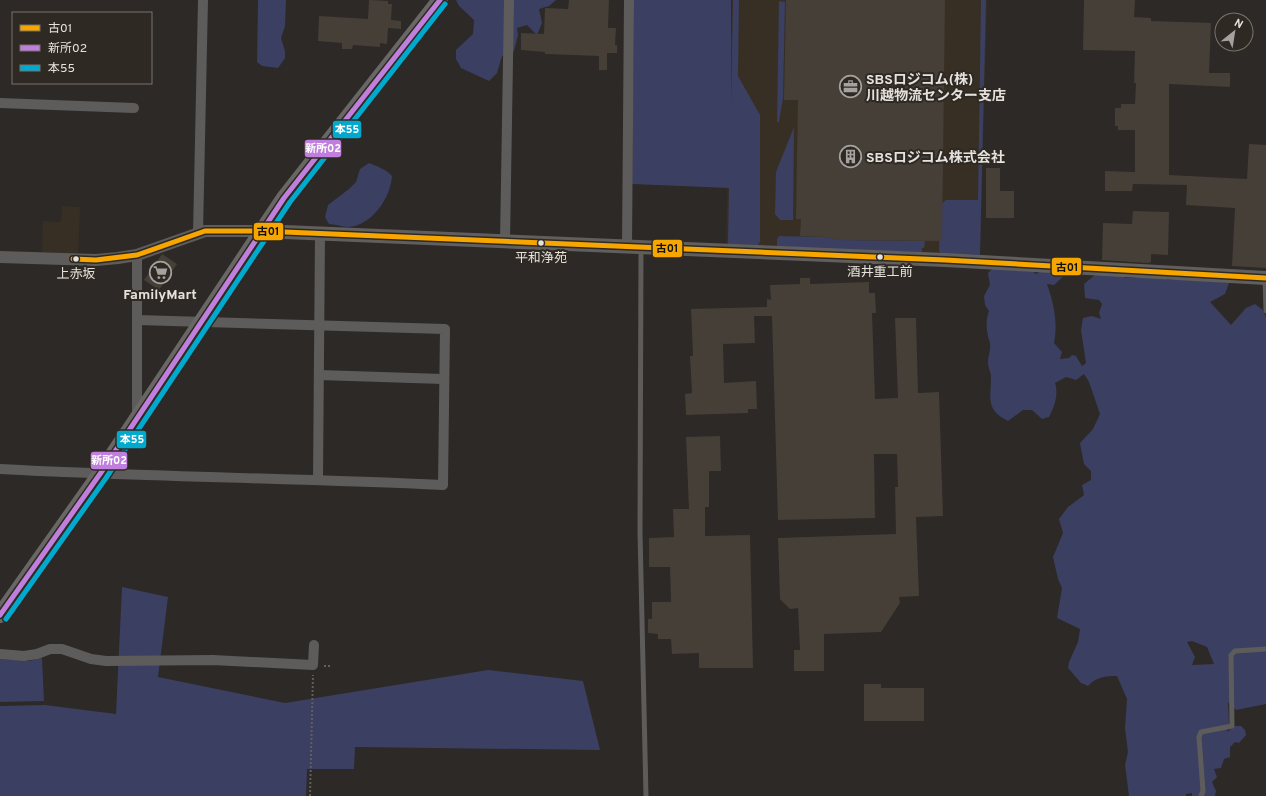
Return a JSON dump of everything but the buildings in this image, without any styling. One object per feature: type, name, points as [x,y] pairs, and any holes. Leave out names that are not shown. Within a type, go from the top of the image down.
[{"type":"main road","points":[[0,615],[100,474],[261,231],[312,161],[440,0]]},
{"type":"main road","points":[[261,231],[945,260],[1265,278]]},
{"type":"street","points":[[198,233],[203,0]]},
{"type":"street","points":[[505,242],[509,0]]},
{"type":"street","points":[[629,0],[634,247]]},
{"type":"street","points":[[0,103],[134,108]]},
{"type":"street","points":[[0,257],[96,260],[137,255],[198,233],[213,231],[261,231]]},
{"type":"street","points":[[318,479],[320,234]]},
{"type":"street","points":[[137,255],[137,419]]},
{"type":"street","points":[[0,470],[318,479],[443,485],[443,379],[445,329],[137,320]]},
{"type":"street","points":[[319,375],[443,379]]},
{"type":"street","points":[[0,654],[24,656],[37,654],[50,649],[62,648],[91,659],[106,661],[213,660],[313,665],[314,645]]},
{"type":"lane","points":[[634,247],[646,796]]},
{"type":"lane","points":[[1265,278],[1266,311]]},
{"type":"lane","points":[[1201,796],[1203,791],[1199,737],[1201,732],[1232,726],[1230,655],[1235,651],[1266,650]]},
{"type":"path","points":[[310,796],[313,665]]},
{"type":"shaded area","points":[[258,0],[286,0],[285,26],[281,38],[285,51],[285,58],[278,68],[262,66],[257,62]]},
{"type":"shaded area","points":[[456,0],[556,0],[549,6],[539,9],[542,23],[537,35],[527,25],[517,28],[518,35],[514,51],[502,56],[497,73],[489,81],[461,68],[456,59],[456,50],[473,34],[474,20],[459,6]]},
{"type":"shaded area","points":[[634,0],[731,0],[731,103],[733,0],[739,0],[738,76],[760,115],[760,242],[758,245],[728,244],[729,188],[632,184]]},
{"type":"shaded area","points":[[732,0],[987,0],[980,254],[726,247]]},
{"type":"shaded area","points":[[981,0],[986,0],[980,255],[942,254],[939,251],[940,205],[946,200],[978,200]]},
{"type":"shaded area","points":[[779,1],[785,2],[783,98],[779,122],[777,122]]},
{"type":"shaded area","points":[[794,127],[793,220],[780,220],[775,214],[776,172]]},
{"type":"shaded area","points":[[369,163],[385,170],[392,176],[388,193],[379,209],[365,222],[357,225],[348,227],[329,224],[325,217],[328,205],[356,182],[360,169]]},
{"type":"shaded area","points":[[62,206],[80,207],[78,254],[42,252],[43,221],[61,222]]},
{"type":"shaded area","points":[[779,236],[824,237],[840,240],[925,241],[922,252],[777,248],[777,239]]},
{"type":"shaded area","points":[[1027,267],[1036,274],[1045,269],[1069,271],[1054,285],[1047,284],[1055,314],[1056,328],[1054,343],[1062,352],[1060,359],[1069,358],[1072,355],[1076,356],[1082,366],[1086,363],[1081,330],[1083,318],[1092,316],[1101,319],[1099,313],[1102,304],[1099,300],[1085,298],[1084,284],[1096,274],[1114,273],[1126,278],[1139,278],[1149,275],[1168,280],[1207,280],[1229,283],[1225,294],[1210,302],[1231,325],[1246,308],[1255,304],[1263,310],[1266,317],[1266,704],[1236,710],[1228,702],[1229,723],[1227,732],[1234,726],[1241,726],[1245,730],[1246,735],[1239,743],[1235,742],[1230,747],[1230,757],[1224,759],[1221,768],[1214,769],[1217,777],[1212,782],[1216,791],[1215,796],[1192,796],[1192,793],[1186,794],[1186,796],[1129,796],[1125,765],[1128,752],[1125,728],[1127,699],[1117,676],[1101,678],[1088,686],[1081,683],[1068,668],[1069,662],[1078,642],[1080,629],[1057,618],[1062,588],[1058,579],[1053,557],[1063,533],[1059,519],[1068,507],[1084,495],[1082,485],[1091,480],[1091,471],[1084,464],[1080,443],[1093,429],[1100,414],[1089,382],[1084,374],[1076,380],[1066,377],[1055,383],[1056,396],[1049,417],[1042,419],[1032,410],[1023,410],[1008,421],[1001,417],[993,408],[990,397],[991,373],[988,366],[990,342],[987,333],[987,317],[989,311],[985,305],[984,296],[990,285],[988,273],[993,268]],"holes":[[[1192,641],[1207,647],[1214,664],[1192,665],[1195,657],[1187,642]]]},
{"type":"shaded area","points":[[122,587],[168,597],[158,677],[285,703],[488,670],[583,681],[600,750],[355,747],[354,769],[307,769],[306,796],[0,796],[0,706],[45,705],[116,714]]},
{"type":"shaded area","points":[[42,658],[44,701],[0,702],[0,659],[29,661]]},
{"type":"transit line","name":"新所02","points":[[0,615],[100,474],[284,198],[440,0]]},
{"type":"transit line","name":"本55","points":[[6,619],[106,478],[290,202],[445,4]]},
{"type":"transit line","name":"古01","points":[[73,259],[96,260],[137,255],[205,231],[261,231],[945,260],[1266,278]]},
{"type":"place","name":"SBSロジコム(株) 川越物流センター支店","points":[[851,87]]},
{"type":"place","name":"SBSロジコム株式会社","points":[[851,157]]},
{"type":"place","name":"平和浄苑","points":[[541,243]]},
{"type":"place","name":"酒井重工前","points":[[880,257]]},
{"type":"place","name":"上赤坂","points":[[76,259]]},
{"type":"place","name":"FamilyMart","points":[[160,272]]}]
